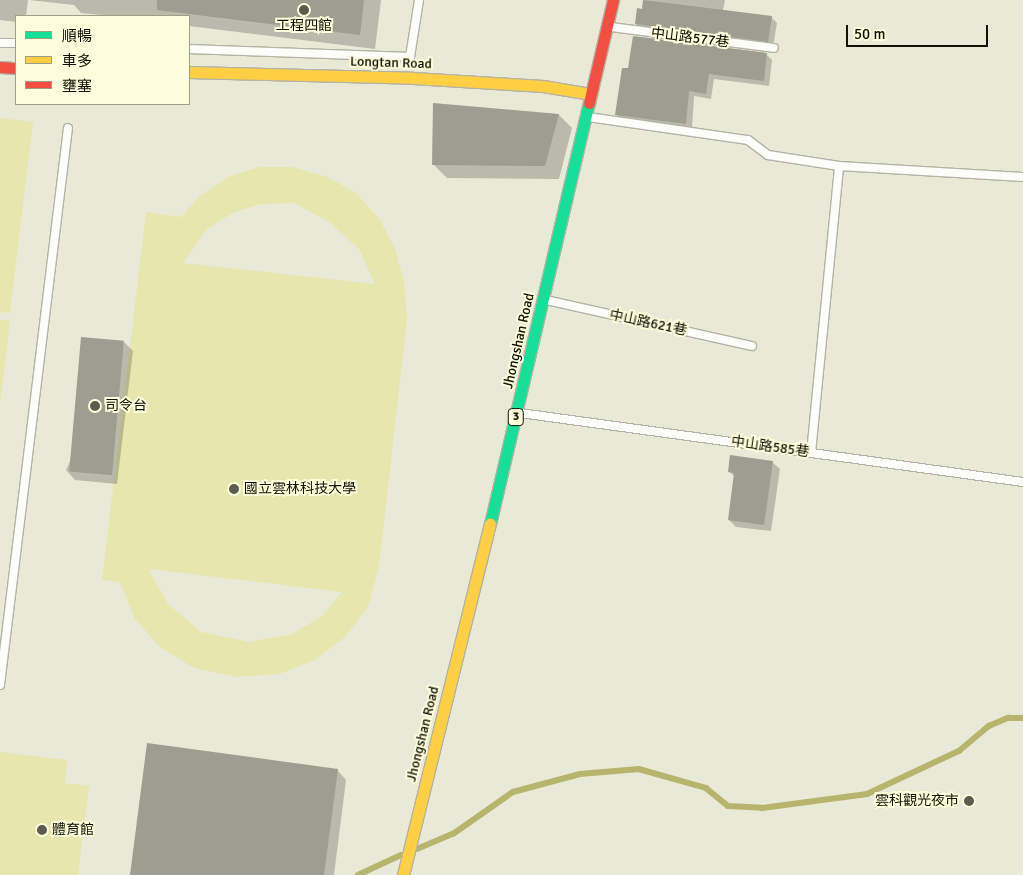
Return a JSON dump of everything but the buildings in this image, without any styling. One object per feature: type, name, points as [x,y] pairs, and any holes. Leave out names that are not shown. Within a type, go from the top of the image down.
[{"type":"main road","name":"Jhongshan Road","points":[[403,875],[518,412],[613,0]]},
{"type":"main road","points":[[0,67],[15,68]]},
{"type":"main road","name":"Longtan Road","points":[[190,72],[422,78],[543,86],[591,94]]},
{"type":"lane","points":[[190,49],[410,57],[419,0]]},
{"type":"lane","name":"中山路577巷","points":[[606,27],[774,48]]},
{"type":"lane","points":[[0,43],[15,43]]},
{"type":"lane","points":[[587,116],[748,140],[768,155],[839,166],[1023,177]]},
{"type":"lane","points":[[0,684],[68,128]]},
{"type":"lane","points":[[810,453],[839,166]]},
{"type":"lane","name":"中山路621巷","points":[[544,300],[752,346]]},
{"type":"lane","name":"中山路585巷","points":[[518,412],[1023,482]]},
{"type":"green space","points":[[0,118],[33,122],[10,313],[0,312]]},
{"type":"green space","points":[[259,167],[292,167],[327,177],[356,193],[380,220],[395,249],[404,282],[407,319],[379,567],[368,607],[345,637],[315,660],[279,674],[236,677],[194,668],[160,647],[134,618],[120,582],[102,580],[146,212],[181,217],[200,196],[228,177]],"holes":[[[294,203],[329,222],[359,249],[375,284],[183,263],[206,230],[232,213],[261,204]],[[149,569],[342,592],[322,616],[292,634],[249,642],[201,632],[168,604]]]},
{"type":"green space","points":[[0,320],[10,321],[0,404]]},
{"type":"green space","name":"體育館","points":[[0,752],[67,760],[65,783],[89,786],[78,875],[0,875]]},
{"type":"waterway","points":[[417,849],[453,834],[513,792],[580,774],[639,769],[706,788],[728,806],[762,808],[867,794],[959,751],[989,726],[1008,718],[1023,718]]},
{"type":"waterway","points":[[358,875],[401,855]]},
{"type":"traffic: fast","points":[[490,524],[589,103]]},
{"type":"traffic: slow","points":[[190,72],[413,78],[543,86],[591,94]]},
{"type":"traffic: slow","points":[[403,875],[490,524]]},
{"type":"traffic: jam","points":[[589,103],[613,0]]},
{"type":"traffic: jam","points":[[0,67],[15,68]]},
{"type":"place","name":"工程四館","points":[[304,10]]},
{"type":"place","name":"司令台","points":[[95,406]]},
{"type":"place","name":"國立雲林科技大學","points":[[234,489]]},
{"type":"place","name":"雲科觀光夜市","points":[[969,801]]},
{"type":"place","name":"體育館","points":[[42,830]]}]
